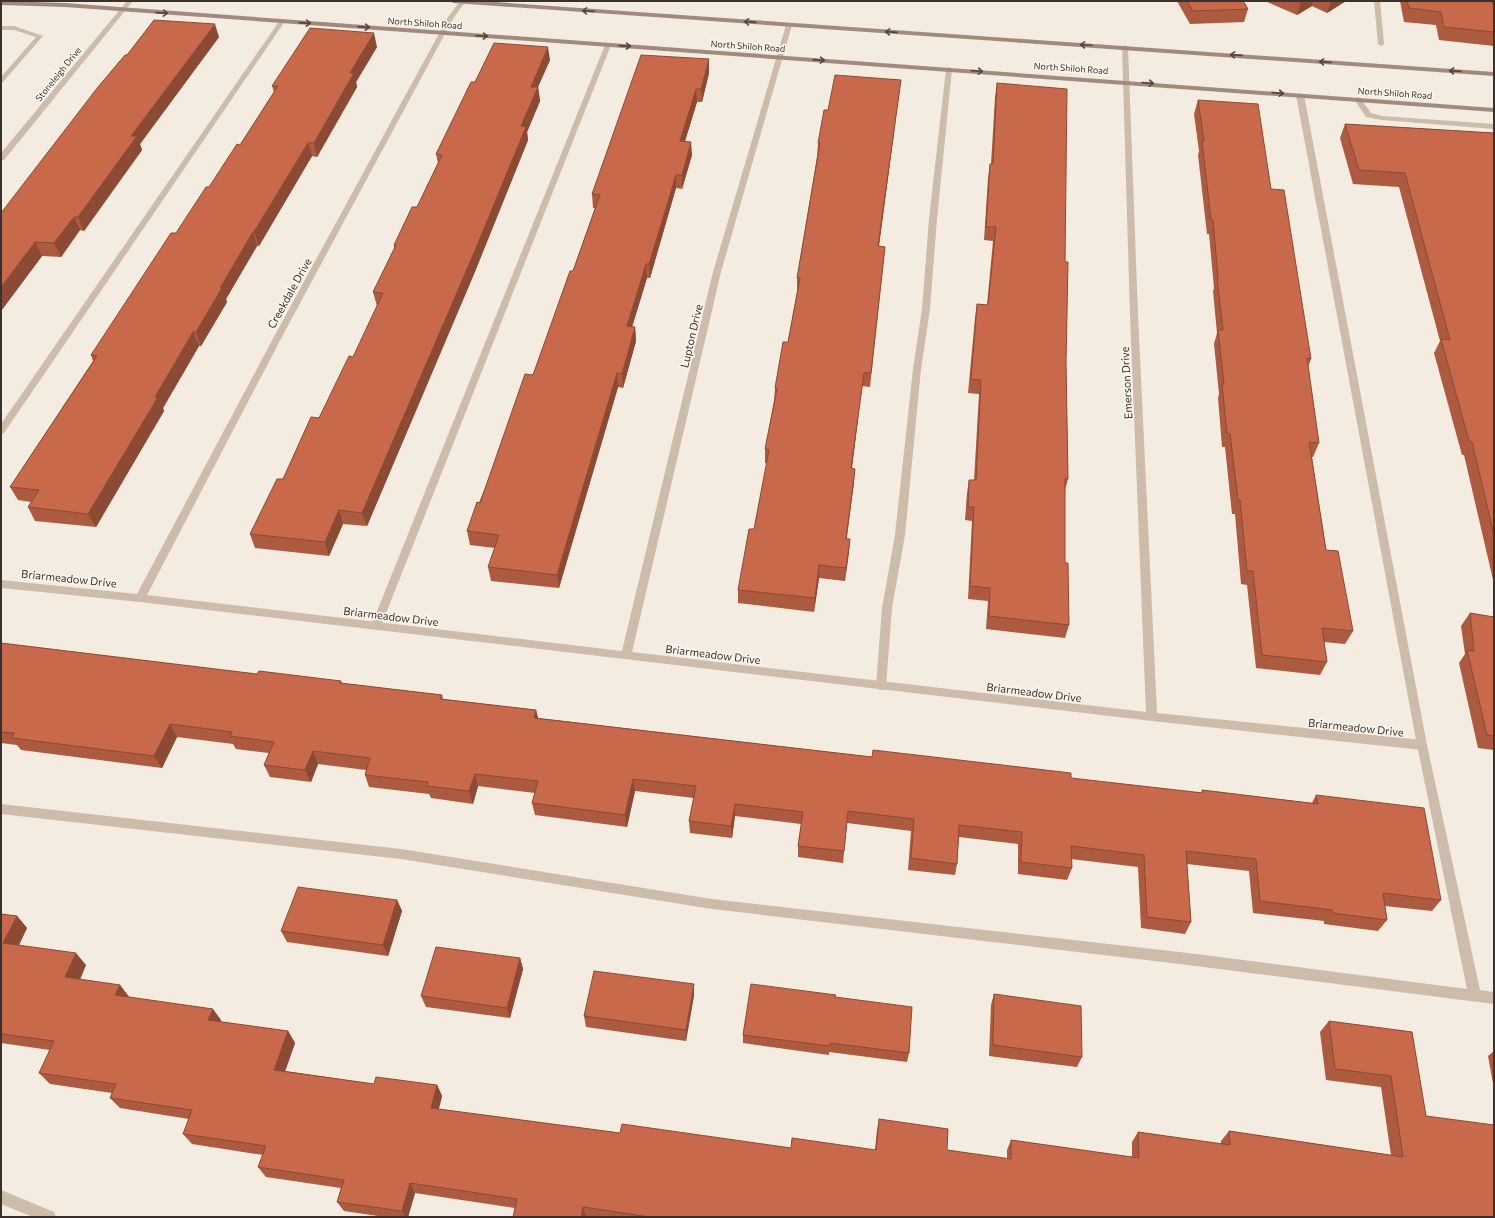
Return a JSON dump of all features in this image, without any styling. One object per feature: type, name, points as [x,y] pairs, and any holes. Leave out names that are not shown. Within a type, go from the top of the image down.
[{"type":"main road","points":[[453,1],[1494,74]]},
{"type":"main road","name":"North Shiloh Road","points":[[1,3],[65,5],[608,45],[949,68],[1494,110]]},
{"type":"street","name":"Stoneleigh Drive","points":[[1,158],[130,1]]},
{"type":"street","name":"Creekdale Drive","points":[[140,598],[280,333],[443,33],[463,1]]},
{"type":"street","points":[[1377,1],[1381,44]]},
{"type":"street","points":[[1,431],[282,21]]},
{"type":"street","name":"Lupton Drive","points":[[626,656],[717,272],[789,25]]},
{"type":"street","points":[[1,28],[14,28],[40,36],[1,81]]},
{"type":"street","points":[[376,626],[608,45]]},
{"type":"street","name":"Emerson Drive","points":[[1125,47],[1134,315],[1152,717]]},
{"type":"street","points":[[881,686],[887,608],[900,535],[917,369],[926,309],[933,219],[949,68]]},
{"type":"street","points":[[1300,95],[1422,745],[1475,996]]},
{"type":"street","points":[[1358,99],[1369,115],[1382,118],[1494,126]]},
{"type":"street","name":"Briarmeadow Drive","points":[[1,584],[140,598],[1152,717],[1422,745]]},
{"type":"street","points":[[1,808],[401,854],[712,904],[1188,960],[1494,998]]},
{"type":"street","points":[[1,1197],[49,1217]]},
{"type":"building","points":[[1187,1],[1243,1],[1248,9],[1193,11]]},
{"type":"building","points":[[1407,1],[1492,1],[1494,7],[1494,32],[1444,27],[1441,12],[1409,8]]},
{"type":"building","points":[[154,20],[215,24],[131,136],[137,136],[78,217],[74,217],[54,243],[35,242],[1,287],[1,213],[98,87],[125,55],[127,55]]},
{"type":"building","points":[[310,28],[374,33],[350,73],[354,73],[314,143],[308,143],[253,232],[220,288],[222,288],[196,332],[193,332],[155,397],[158,397],[88,514],[28,507],[39,490],[10,487],[97,356],[91,355],[171,233],[176,233],[206,187],[209,187],[237,144],[240,145],[278,86],[272,86]]},
{"type":"building","points":[[494,43],[548,47],[531,87],[538,87],[521,126],[526,127],[471,260],[362,513],[339,510],[325,542],[250,534],[277,479],[283,479],[311,417],[319,418],[349,356],[353,357],[383,293],[373,292],[396,245],[394,245],[412,207],[417,207],[442,155],[436,154],[471,82],[475,82]]},
{"type":"building","points":[[641,55],[709,59],[701,89],[696,89],[680,141],[691,142],[682,175],[676,175],[649,264],[646,264],[627,326],[635,327],[622,374],[617,373],[557,575],[488,567],[499,535],[467,531],[477,502],[480,503],[525,374],[533,375],[570,271],[573,271],[600,195],[592,194]]},
{"type":"building","points":[[835,75],[901,80],[878,246],[885,247],[871,373],[864,373],[851,468],[855,469],[846,539],[850,539],[846,568],[819,565],[815,598],[738,590],[749,529],[754,529],[769,450],[765,449],[777,389],[775,388],[783,342],[788,342],[800,278],[797,278],[820,143],[818,143],[824,110],[828,110]]},
{"type":"building","points":[[997,83],[1067,89],[1065,262],[1068,262],[1066,363],[1068,479],[1065,479],[1065,563],[1068,563],[1069,625],[989,616],[990,588],[970,586],[974,507],[968,507],[969,480],[976,480],[981,380],[971,379],[977,304],[988,305],[996,227],[986,227],[990,164],[993,164]]},
{"type":"building","points":[[1198,100],[1258,104],[1271,189],[1284,190],[1311,359],[1307,358],[1319,443],[1309,442],[1326,550],[1338,551],[1353,631],[1322,628],[1327,662],[1262,655],[1253,571],[1247,571],[1240,500],[1238,500],[1230,434],[1227,433],[1222,384],[1224,384],[1218,330],[1223,330],[1213,220],[1211,220],[1202,141],[1204,141]]},
{"type":"building","points":[[1345,124],[1494,133],[1494,535],[1472,442],[1469,441],[1441,339],[1450,340],[1405,173],[1359,170]]},
{"type":"building","points":[[1470,613],[1494,617],[1494,736],[1487,735],[1467,650],[1474,651]]},
{"type":"building","points":[[1,643],[257,674],[259,671],[341,681],[340,683],[442,695],[440,699],[536,710],[534,718],[872,757],[873,750],[1071,773],[1071,778],[1203,793],[1202,790],[1318,804],[1316,795],[1424,808],[1441,900],[1383,893],[1387,920],[1332,913],[1332,910],[1260,901],[1256,859],[1186,851],[1191,922],[1147,917],[1144,855],[1071,846],[1072,868],[1021,862],[1022,832],[959,825],[957,864],[911,858],[914,819],[848,811],[844,851],[798,846],[803,812],[735,804],[731,826],[689,821],[696,786],[633,779],[625,815],[532,803],[538,781],[475,774],[469,791],[427,786],[428,782],[365,775],[370,758],[313,751],[305,770],[264,765],[274,742],[230,736],[232,732],[170,724],[154,756],[12,738],[14,733],[1,732]]},
{"type":"building","points":[[298,887],[397,900],[383,945],[281,931]]},
{"type":"building","points":[[1,914],[17,916],[3,943],[76,953],[65,977],[120,985],[115,995],[213,1009],[208,1020],[288,1031],[274,1070],[374,1084],[376,1077],[437,1085],[431,1108],[620,1133],[622,1124],[791,1148],[792,1138],[876,1150],[879,1119],[948,1129],[947,1150],[1011,1159],[1011,1140],[1139,1158],[1138,1132],[1230,1145],[1229,1131],[1403,1157],[1391,1076],[1335,1069],[1329,1021],[1412,1032],[1426,1116],[1494,1125],[1494,1217],[650,1217],[583,1207],[581,1217],[513,1217],[517,1199],[410,1183],[402,1211],[337,1202],[344,1180],[258,1167],[266,1146],[183,1134],[192,1110],[110,1098],[116,1084],[39,1073],[54,1041],[1,1034]]},
{"type":"building","points":[[436,947],[520,958],[507,1008],[421,996]]},
{"type":"building","points":[[594,971],[694,984],[686,1030],[584,1016]]},
{"type":"building","points":[[751,984],[912,1007],[909,1053],[830,1043],[830,1046],[743,1035]]},
{"type":"building","points":[[994,994],[1081,1006],[1082,1057],[993,1045]]}]
